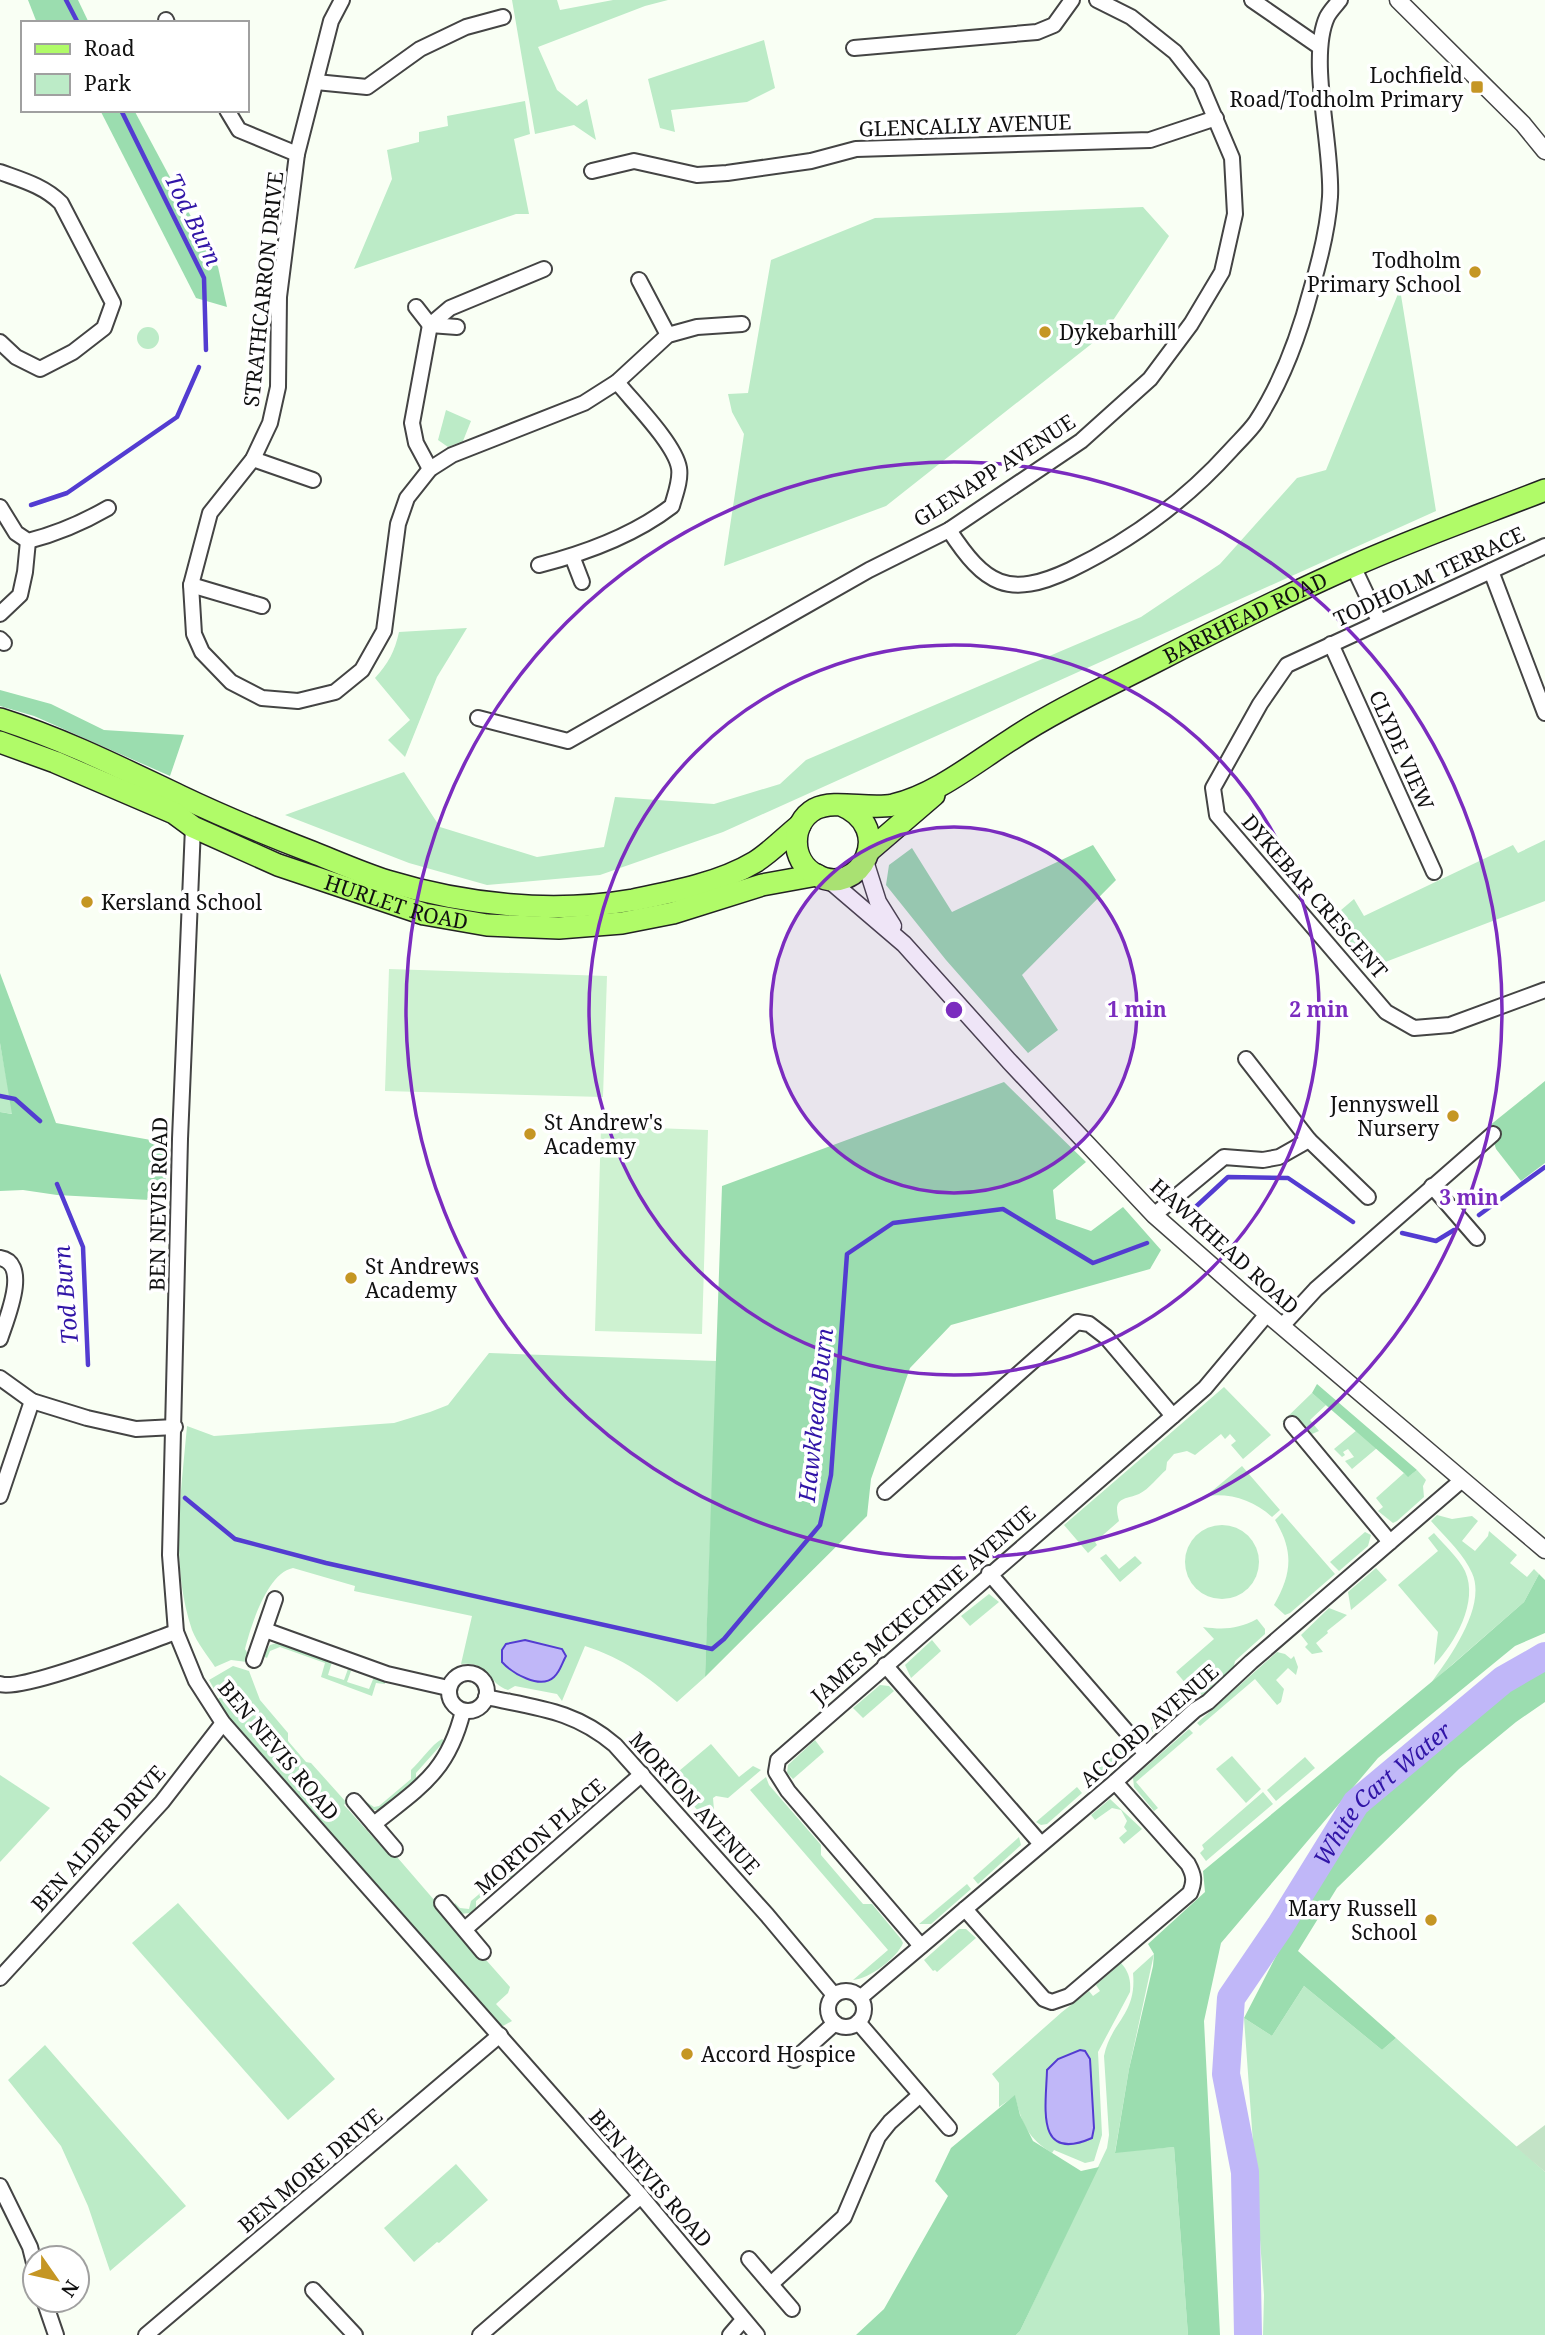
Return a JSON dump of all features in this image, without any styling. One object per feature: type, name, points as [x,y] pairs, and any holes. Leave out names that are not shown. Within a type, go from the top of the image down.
[{"type":"main road","name":"BARRHEAD ROAD","points":[[841,805],[874,808],[901,803],[962,771],[1035,723],[1204,636],[1353,566],[1545,490]]},
{"type":"main road","name":"HURLET ROAD","points":[[0,719],[107,760],[259,832],[385,880],[474,901],[540,907],[578,906],[615,903],[665,893],[732,873],[754,863],[800,825]]},
{"type":"main road","name":"HURLET ROAD","points":[[0,742],[55,762],[174,813],[193,827],[278,865],[424,914],[498,926],[559,928],[622,923],[673,913],[762,885],[822,877]]},
{"type":"main road","name":"BARRHEAD ROAD","points":[[868,855],[962,771]]},
{"type":"main road","points":[[841,805],[853,810],[863,819],[869,831],[868,855],[852,874],[840,878],[822,877],[800,859],[796,848],[800,825],[807,815],[817,808],[841,805]]},
{"type":"street","name":"STRATHCARRON DRIVE","points":[[342,0],[331,21],[297,154],[279,297],[278,387],[270,423],[253,460],[210,513],[191,585],[194,634],[202,652],[231,681],[262,698],[298,701],[335,692],[362,670],[379,643],[384,631],[398,524],[407,498],[430,469],[452,455],[584,403],[617,382],[668,335]]},
{"type":"street","points":[[854,48],[1037,32],[1054,25],[1072,0]]},
{"type":"street","name":"GLENAPP AVENUE","points":[[478,718],[568,741],[869,570],[949,530],[1081,441],[1150,379],[1191,324],[1222,272],[1236,214],[1232,158],[1201,85],[1175,52],[1131,18],[1097,0]]},
{"type":"street","points":[[1252,0],[1320,47]]},
{"type":"street","points":[[949,530],[968,559],[992,579],[1011,586],[1045,582],[1099,556],[1151,523],[1206,478],[1255,424],[1300,334],[1320,260],[1330,196],[1320,47],[1327,17],[1340,0]]},
{"type":"street","points":[[1399,0],[1522,124],[1545,151]]},
{"type":"street","points":[[316,82],[367,87],[420,49],[467,27],[503,17]]},
{"type":"street","points":[[228,112],[239,130],[297,154]]},
{"type":"street","name":"GLENCALLY AVENUE","points":[[592,171],[634,161],[697,175],[810,161],[856,149],[1150,140],[1216,118]]},
{"type":"street","points":[[0,172],[34,184],[52,194],[61,203],[113,303],[104,328],[73,352],[40,369],[16,357],[0,342]]},
{"type":"street","points":[[430,469],[416,443],[412,423],[430,325],[450,308],[544,269]]},
{"type":"street","points":[[639,280],[668,335],[697,327],[742,324]]},
{"type":"street","points":[[416,307],[430,325],[457,327]]},
{"type":"street","points":[[539,565],[572,556],[637,530],[672,506],[679,467],[667,442],[617,382]]},
{"type":"street","points":[[253,460],[313,480]]},
{"type":"street","points":[[0,508],[16,533],[27,541],[49,536],[108,508]]},
{"type":"street","points":[[0,614],[20,596],[27,541]]},
{"type":"street","name":"TODHOLM TERRACE","points":[[1331,644],[1545,547]]},
{"type":"street","points":[[572,556],[582,582]]},
{"type":"street","points":[[1353,566],[1380,621]]},
{"type":"street","points":[[1491,571],[1545,713]]},
{"type":"street","points":[[191,585],[262,606]]},
{"type":"street","name":"CLYDE VIEW","points":[[1331,644],[1434,872]]},
{"type":"street","name":"DYKEBAR CRESCENT","points":[[1331,644],[1287,665],[1260,704],[1213,788],[1217,815],[1387,1012],[1414,1028],[1450,1025],[1545,990]]},
{"type":"street","name":"BEN NEVIS ROAD","points":[[193,827],[180,1139],[170,1555],[176,1632],[196,1681],[223,1723],[641,2196],[757,2335]]},
{"type":"street","name":"HAWKHEAD ROAD","points":[[868,855],[878,902],[904,944]]},
{"type":"street","name":"HAWKHEAD ROAD","points":[[822,877],[862,905],[904,944],[1009,1061],[1154,1215],[1545,1550]]},
{"type":"street","points":[[1246,1059],[1309,1140],[1368,1197]]},
{"type":"street","points":[[1282,1326],[1316,1289],[1493,1134]]},
{"type":"street","points":[[1154,1215],[1224,1157],[1262,1160],[1279,1157],[1309,1140]]},
{"type":"street","points":[[1432,1186],[1477,1238]]},
{"type":"street","points":[[0,1258],[12,1263],[16,1271],[14,1293],[0,1339]]},
{"type":"street","name":"JAMES MCKECHNIE AVENUE","points":[[921,1946],[788,1791],[776,1772],[778,1760],[989,1573],[1205,1388],[1268,1314]]},
{"type":"street","points":[[885,1492],[1077,1322],[1089,1324],[1106,1337],[1173,1416]]},
{"type":"street","points":[[0,1378],[32,1401],[88,1418],[136,1429],[174,1427]]},
{"type":"street","points":[[0,1496],[32,1401]]},
{"type":"street","points":[[1292,1424],[1390,1542]]},
{"type":"street","name":"ACCORD AVENUE","points":[[860,1998],[1115,1782],[1195,1710],[1208,1702],[1462,1480]]},
{"type":"street","points":[[989,1573],[1146,1754]]},
{"type":"street","points":[[254,1660],[275,1599]]},
{"type":"street","points":[[265,1630],[387,1674],[448,1688]]},
{"type":"street","points":[[0,1684],[7,1687],[39,1679],[176,1632]]},
{"type":"street","points":[[885,1665],[1041,1844]]},
{"type":"street","points":[[472,1673],[484,1682],[486,1697],[478,1709],[463,1711],[451,1703],[448,1688],[457,1676],[472,1673]]},
{"type":"street","name":"MORTON AVENUE","points":[[486,1697],[566,1714],[596,1728],[642,1774],[834,1995]]},
{"type":"street","points":[[374,1824],[430,1778],[457,1737],[463,1711]]},
{"type":"street","name":"BEN ALDER DRIVE","points":[[0,1978],[162,1802],[223,1723]]},
{"type":"street","name":"MORTON PLACE","points":[[465,1929],[642,1774]]},
{"type":"street","points":[[965,1909],[1044,1999],[1052,2002],[1069,1996],[1190,1893],[1194,1884],[1194,1874],[1188,1864],[1115,1782]]},
{"type":"street","points":[[354,1801],[395,1849]]},
{"type":"street","points":[[442,1903],[483,1952]]},
{"type":"street","points":[[851,1992],[860,1998],[863,2013],[858,2022],[849,2027],[835,2023],[828,2013],[830,2000],[834,1995],[851,1992]]},
{"type":"street","points":[[858,2022],[949,2128]]},
{"type":"street","points":[[794,2060],[835,2023]]},
{"type":"street","name":"BEN MORE DRIVE","points":[[146,2335],[500,2035]]},
{"type":"street","points":[[771,2284],[844,2217],[878,2137],[890,2122],[920,2095]]},
{"type":"street","points":[[0,2186],[29,2244]]},
{"type":"street","points":[[480,2335],[641,2196]]},
{"type":"street","points":[[749,2259],[792,2309]]},
{"type":"street","points":[[313,2290],[355,2335]]},
{"type":"street","points":[[49,2314],[56,2335]]},
{"type":"street","points":[[730,2335],[743,2320]]},
{"type":"green space","points":[[28,0],[78,0],[88,21],[36,21]]},
{"type":"green space","points":[[512,0],[557,0],[560,10],[613,0],[668,0],[645,6],[538,47],[557,90],[577,106],[587,99],[596,140],[574,125],[535,134]]},
{"type":"green space","points":[[764,40],[775,88],[747,102],[671,110],[675,132],[660,128],[648,79]]},
{"type":"green space","points":[[525,101],[530,134],[514,139],[529,214],[516,214],[354,269],[392,179],[387,150],[419,142],[419,132],[448,126],[447,116]]},
{"type":"green space","points":[[101,112],[135,112],[218,267],[227,307],[196,298]]},
{"type":"green space","points":[[1143,207],[1169,236],[1104,334],[886,506],[724,566],[744,434],[732,412],[728,394],[748,393],[771,260],[875,218]]},
{"type":"green space","points":[[1400,289],[1436,511],[723,832],[600,875],[487,885],[409,863],[285,815],[404,772],[440,827],[537,857],[604,847],[615,797],[714,804],[780,784],[806,760],[1141,617],[1220,564],[1297,478],[1326,470]]},
{"type":"green space","points":[[148,327],[156,330],[159,338],[156,346],[148,349],[140,346],[137,338],[140,330]]},
{"type":"green space","points":[[446,410],[471,421],[463,441],[448,447],[438,440]]},
{"type":"green space","points":[[467,628],[437,677],[405,757],[388,740],[410,720],[375,678],[390,657],[399,632]]},
{"type":"green space","points":[[0,690],[51,704],[104,730],[184,735],[170,776],[34,716],[0,706]]},
{"type":"green space","points":[[1545,840],[1545,901],[1367,969],[1327,922],[1354,899],[1364,916],[1513,845],[1518,853]]},
{"type":"green space","points":[[1093,845],[1116,880],[1022,975],[1058,1030],[1028,1053],[946,960],[886,885],[889,865],[912,848],[952,912]]},
{"type":"green space","points":[[389,969],[607,976],[603,1097],[385,1091]]},
{"type":"green space","points":[[0,973],[56,1123],[162,1142],[168,1201],[57,1195],[23,1190],[0,1191],[0,1112],[12,1114],[0,1043]]},
{"type":"green space","points":[[0,1043],[13,1114],[0,1112]]},
{"type":"green space","points":[[1545,1081],[1545,1163],[1521,1181],[1496,1149],[1489,1126]]},
{"type":"green space","points":[[1004,1082],[1086,1162],[1053,1190],[1056,1219],[1091,1231],[1123,1207],[1161,1250],[1150,1269],[951,1325],[910,1368],[871,1479],[867,1516],[705,1677],[722,1186]]},
{"type":"green space","points":[[601,1126],[708,1130],[702,1334],[595,1331]]},
{"type":"green space","points":[[489,1353],[717,1361],[705,1677],[677,1702],[634,1669],[585,1646],[562,1701],[557,1694],[515,1686],[508,1690],[496,1683],[483,1669],[461,1664],[472,1616],[354,1591],[355,1586],[293,1568],[275,1580],[262,1602],[245,1649],[249,1656],[247,1662],[231,1660],[215,1667],[192,1630],[181,1580],[180,1503],[187,1426],[214,1436],[394,1423],[448,1405]]},
{"type":"green space","points":[[1317,1384],[1417,1470],[1408,1477],[1312,1393]]},
{"type":"green space","points":[[1224,1387],[1271,1435],[1243,1459],[1231,1445],[1236,1441],[1230,1434],[1225,1439],[1221,1434],[1195,1455],[1187,1451],[1174,1454],[1167,1462],[1166,1470],[1150,1486],[1139,1494],[1121,1500],[1117,1507],[1119,1521],[1095,1542],[1097,1545],[1088,1553],[1064,1525]]},
{"type":"green space","points":[[1312,1393],[1326,1405],[1310,1420],[1319,1431],[1312,1434],[1294,1422],[1282,1422]]},
{"type":"green space","points":[[1357,1430],[1377,1448],[1352,1469],[1345,1461],[1354,1457],[1348,1449],[1343,1452],[1345,1455],[1342,1457],[1334,1449]]},
{"type":"green space","points":[[1242,1466],[1280,1510],[1272,1517],[1241,1499],[1206,1496]]},
{"type":"green space","points":[[1417,1470],[1426,1480],[1423,1486],[1424,1497],[1393,1523],[1378,1511],[1383,1507],[1376,1498],[1404,1473],[1409,1476]]},
{"type":"green space","points":[[1282,1513],[1335,1574],[1285,1615],[1274,1605],[1284,1583],[1288,1562],[1285,1542],[1275,1520]]},
{"type":"green space","points":[[1437,1515],[1452,1519],[1472,1516],[1478,1521],[1462,1541],[1475,1551],[1489,1531],[1517,1555],[1510,1563],[1527,1577],[1534,1569],[1539,1574],[1524,1602],[1431,1683],[1464,1631],[1475,1600],[1472,1573],[1454,1546],[1431,1521]]},
{"type":"green space","points":[[1215,1525],[1229,1525],[1243,1531],[1253,1541],[1259,1562],[1257,1576],[1243,1593],[1229,1599],[1215,1599],[1201,1593],[1191,1583],[1185,1569],[1185,1555],[1191,1541],[1201,1531]]},
{"type":"green space","points":[[1365,1532],[1371,1535],[1368,1546],[1339,1571],[1330,1562]]},
{"type":"green space","points":[[1434,1533],[1465,1571],[1469,1596],[1457,1634],[1434,1665],[1438,1632],[1398,1585],[1438,1551],[1428,1538]]},
{"type":"green space","points":[[1106,1554],[1119,1569],[1135,1556],[1142,1563],[1120,1582],[1100,1558]]},
{"type":"green space","points":[[1376,1568],[1387,1580],[1351,1610],[1348,1592]]},
{"type":"green space","points":[[1539,1574],[1545,1580],[1545,1633],[1515,1646],[1378,1758],[1221,1943],[1204,2021],[1220,2335],[1188,2335],[1174,2147],[1115,2153],[1129,2069],[1153,1966],[1154,1954],[1148,1944],[1205,1892],[1203,1871],[1524,1602]]},
{"type":"green space","points":[[989,1594],[999,1602],[970,1626],[961,1616]]},
{"type":"green space","points":[[1329,1608],[1347,1615],[1316,1643],[1323,1652],[1312,1654],[1305,1647],[1308,1644],[1301,1635]]},
{"type":"green space","points":[[1257,1619],[1265,1629],[1265,1634],[1235,1661],[1233,1670],[1203,1695],[1196,1694],[1151,1733],[1143,1734],[1138,1729],[1145,1722],[1151,1728],[1192,1691],[1176,1672],[1214,1639],[1203,1627],[1231,1628]]},
{"type":"green space","points":[[932,1640],[941,1651],[911,1678],[905,1665]]},
{"type":"green space","points":[[280,1642],[332,1662],[328,1675],[344,1680],[348,1669],[351,1671],[347,1682],[369,1689],[374,1677],[384,1680],[385,1684],[376,1683],[372,1696],[321,1677],[325,1663],[280,1647],[270,1651],[267,1658],[263,1656],[270,1645]]},
{"type":"green space","points":[[1277,1652],[1291,1659],[1294,1656],[1298,1667],[1296,1675],[1288,1668],[1276,1680],[1284,1689],[1281,1702],[1277,1705],[1255,1679],[1200,1726],[1197,1723]]},
{"type":"green space","points":[[233,1666],[249,1671],[260,1700],[288,1733],[288,1741],[346,1802],[344,1805],[390,1856],[397,1857],[480,1959],[487,1961],[510,1987],[508,1993],[496,2004],[512,2021],[503,2026],[489,2018],[230,1719],[214,1698],[216,1696],[218,1699],[222,1696],[235,1711],[246,1703],[232,1686],[218,1696],[209,1680]]},
{"type":"green space","points":[[1545,1668],[1545,1702],[1459,1769],[1337,1888],[1298,1951],[1396,2038],[1382,2050],[1304,1986],[1272,2036],[1244,2018],[1316,1879],[1364,1813],[1504,1687]]},
{"type":"green space","points":[[880,1685],[889,1686],[894,1691],[863,1718],[853,1708]]},
{"type":"green space","points":[[1189,1729],[1193,1733],[1136,1782],[1158,1808],[1154,1811],[1134,1787],[1133,1778]]},
{"type":"green space","points":[[442,1739],[447,1743],[440,1746],[416,1773],[416,1780],[380,1810],[369,1810],[363,1805],[365,1801],[374,1807],[379,1806],[411,1779],[411,1770]]},
{"type":"green space","points":[[815,1740],[824,1752],[793,1779],[787,1773],[788,1765]]},
{"type":"green space","points":[[711,1744],[739,1777],[753,1766],[761,1770],[728,1798],[713,1798],[714,1810],[709,1815],[700,1813],[673,1782],[681,1774],[679,1771]]},
{"type":"green space","points":[[1124,1746],[1124,1757],[1089,1787],[1083,1781]]},
{"type":"green space","points":[[1232,1756],[1261,1789],[1246,1803],[1216,1769]]},
{"type":"green space","points":[[1305,1757],[1315,1768],[1276,1801],[1267,1790]]},
{"type":"green space","points":[[0,1775],[50,1808],[0,1862]]},
{"type":"green space","points":[[766,1777],[769,1785],[821,1845],[821,1855],[863,1904],[872,1904],[901,1939],[903,1943],[895,1955],[867,1976],[853,1980],[888,1950],[750,1790]]},
{"type":"green space","points":[[1077,1787],[1082,1793],[1047,1824],[1036,1822]]},
{"type":"green space","points":[[1263,1792],[1273,1804],[1206,1861],[1200,1853],[1204,1849],[1202,1845]]},
{"type":"green space","points":[[1110,1799],[1142,1829],[1124,1844],[1119,1838],[1127,1831],[1124,1827],[1127,1821],[1121,1810],[1112,1808],[1095,1820],[1091,1815]]},
{"type":"green space","points":[[1019,1837],[1021,1845],[978,1884],[973,1878]]},
{"type":"green space","points":[[517,1868],[518,1873],[513,1877],[504,1877],[476,1901],[476,1909],[470,1913],[460,1914],[453,1908],[455,1903],[460,1908],[469,1909],[471,1901],[505,1872],[512,1872]]},
{"type":"green space","points":[[967,1884],[971,1889],[931,1924],[919,1924]]},
{"type":"green space","points":[[178,1903],[335,2079],[288,2120],[132,1943]]},
{"type":"green space","points":[[959,1929],[966,1929],[976,1938],[937,1972],[933,1971],[924,1960]]},
{"type":"green space","points":[[1154,1954],[1129,2069],[1115,2152],[1174,2147],[1188,2335],[1016,2335],[1107,2148],[1109,2135],[1104,2056],[1107,2044],[1131,1999],[1133,1973]]},
{"type":"green space","points":[[1121,1963],[1129,1976],[1130,1992],[1098,2052],[1102,2135],[1094,2161],[1085,2163],[1054,2150],[1052,2153],[1037,2141],[1023,2122],[1015,2096],[999,2107],[999,2083],[992,2074],[1089,1991],[1093,1996],[1100,1991],[1096,1985]],"holes":[[[1080,2050],[1085,2051],[1090,2058],[1094,2128],[1092,2138],[1048,2131],[1047,2070],[1058,2059]]]},
{"type":"green space","points":[[1304,1986],[1382,2050],[1396,2038],[1545,2172],[1545,2335],[1263,2335],[1264,2295],[1244,2018],[1272,2036]]},
{"type":"green space","points":[[45,2045],[186,2206],[110,2271],[88,2206],[61,2146],[8,2080]]},
{"type":"green space","points":[[1015,2095],[1020,2115],[1033,2141],[1081,2171],[1099,2167],[1020,2331],[1016,2335],[856,2335],[884,2309],[948,2196],[935,2181],[951,2148]]},
{"type":"green space","points":[[1545,2125],[1545,2172],[1516,2147]]},
{"type":"green space","points":[[456,2164],[488,2200],[414,2262],[384,2228]]},
{"type":"shaded area","points":[[525,1640],[562,1649],[566,1656],[554,1677],[548,1681],[526,1678],[502,1662],[502,1650],[506,1644]]},
{"type":"shaded area","points":[[1080,2050],[1085,2051],[1090,2059],[1094,2128],[1092,2138],[1074,2144],[1061,2143],[1052,2137],[1048,2127],[1047,2070],[1058,2059]]},
{"type":"waterway","name":"Tod Burn","points":[[66,0],[77,21]]},
{"type":"waterway","name":"Tod Burn","points":[[122,112],[204,278],[206,350]]},
{"type":"waterway","name":"Tod Burn","points":[[31,505],[67,493],[177,417],[199,367]]},
{"type":"waterway","name":"Tod Burn","points":[[0,1096],[15,1099],[40,1121]]},
{"type":"waterway","name":"Hawkhead Burn","points":[[1479,1215],[1545,1167]]},
{"type":"waterway","name":"Hawkhead Burn","points":[[1189,1213],[1228,1177],[1288,1178],[1353,1222]]},
{"type":"waterway","name":"Tod Burn","points":[[57,1184],[83,1247],[88,1365]]},
{"type":"waterway","name":"Hawkhead Burn","points":[[185,1498],[235,1539],[326,1563],[712,1649],[724,1639],[820,1525],[831,1475],[847,1254],[893,1223],[1003,1209],[1093,1263],[1147,1243]]},
{"type":"waterway","name":"Hawkhead Burn","points":[[1402,1233],[1436,1241],[1454,1230]]},
{"type":"waterway","name":"White Cart Water","points":[[1248,2335],[1245,2172],[1226,2074],[1231,1998],[1280,1926],[1356,1803],[1503,1680],[1545,1656]]},
{"type":"place","name":"Lochfield Road/Todholm Primary","points":[[1477,87]]},
{"type":"place","name":"Todholm Primary School","points":[[1475,272]]},
{"type":"place","name":"Dykebarhill","points":[[1045,332]]},
{"type":"place","name":"Kersland School","points":[[87,902]]},
{"type":"place","name":"Jennyswell Nursery","points":[[1453,1116]]},
{"type":"place","name":"St Andrew's Academy","points":[[530,1134]]},
{"type":"place","name":"St Andrews Academy","points":[[351,1278]]},
{"type":"place","name":"Mary Russell School","points":[[1431,1920]]},
{"type":"place","name":"Accord Hospice","points":[[687,2054]]}]
